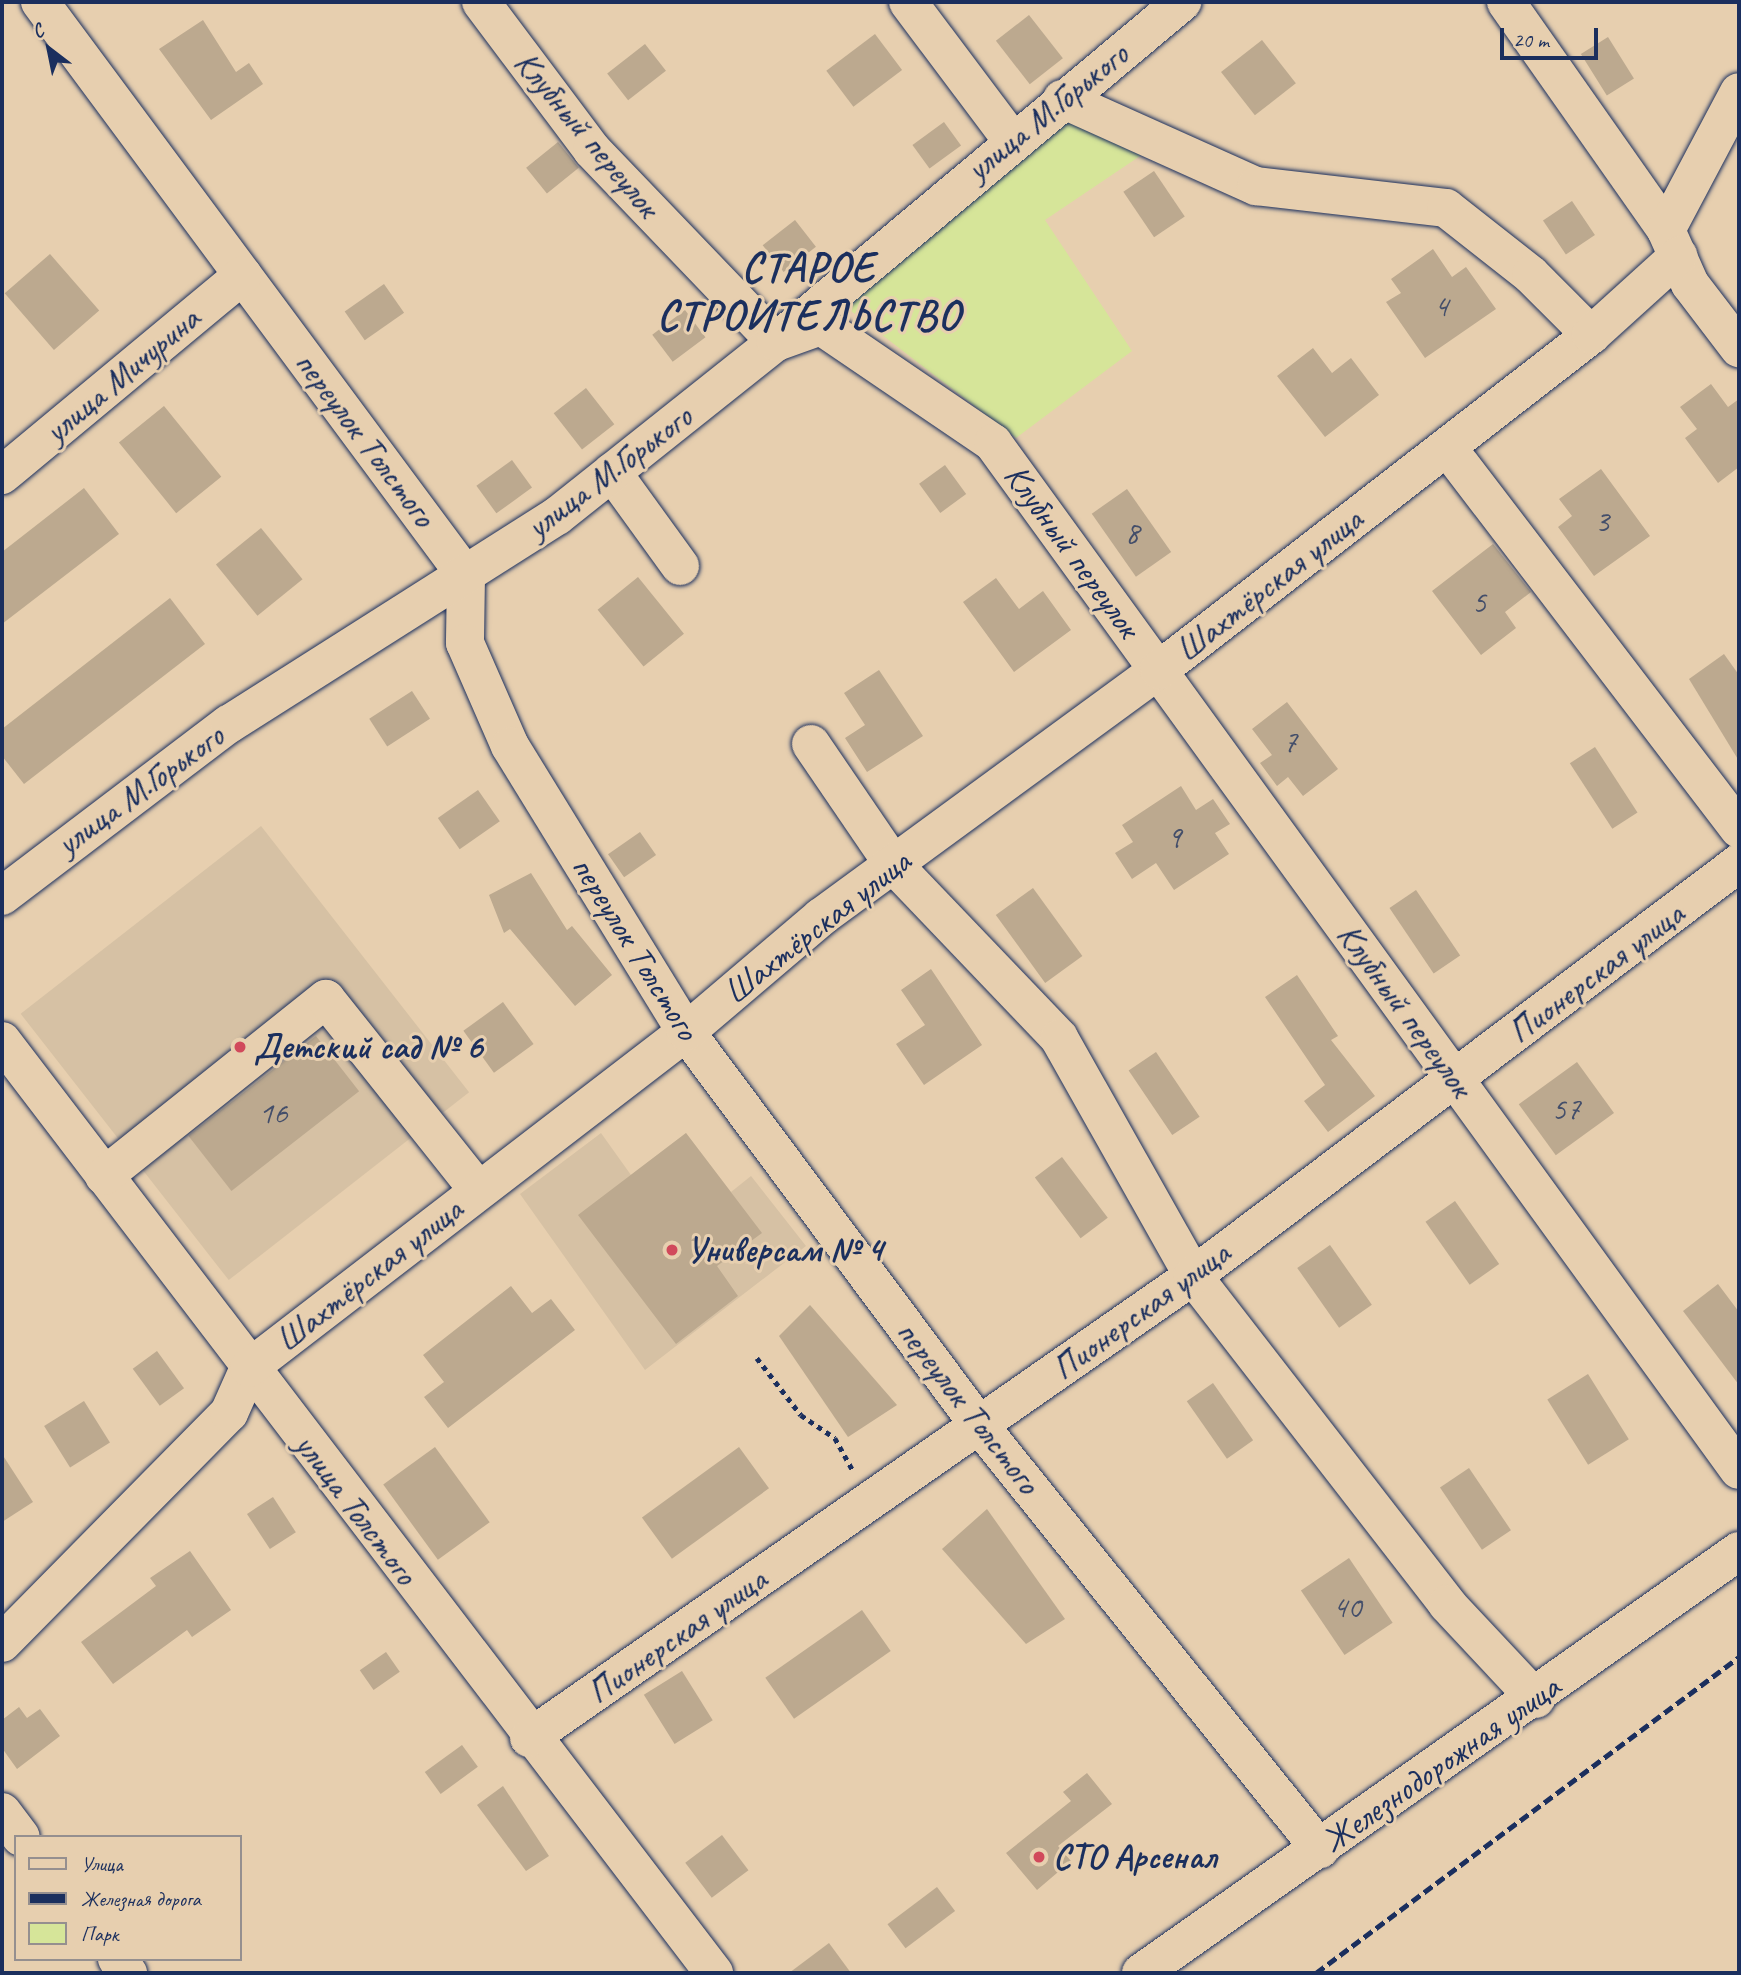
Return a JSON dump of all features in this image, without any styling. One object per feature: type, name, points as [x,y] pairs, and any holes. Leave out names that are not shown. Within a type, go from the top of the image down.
[{"type":"street","name":"переулок Толстого","points":[[40,2],[466,576],[465,643],[510,746],[686,1032],[980,1426],[1320,1849]]},
{"type":"street","name":"Клубный переулок","points":[[481,2],[592,150],[776,342],[821,326],[993,443],[1739,1470]]},
{"type":"street","points":[[908,2],[1011,139]]},
{"type":"street","name":"улица М.Горького","points":[[2,896],[229,724],[466,576],[612,472],[776,342],[1011,139],[1182,2]]},
{"type":"street","points":[[1506,2],[1672,243],[1690,284],[1739,348]]},
{"type":"street","points":[[1672,243],[1739,92]]},
{"type":"street","points":[[1062,99],[1256,186],[1446,208],[1531,275],[1591,335]]},
{"type":"street","name":"Шахтёрская улица","points":[[2,1643],[229,1413],[249,1367],[686,1032],[893,864],[1159,670],[1591,335],[1672,243]]},
{"type":"street","name":"улица Мичурина","points":[[2,475],[243,275]]},
{"type":"street","points":[[1447,447],[1739,829]]},
{"type":"street","points":[[612,472],[680,566]]},
{"type":"street","points":[[811,744],[893,864],[1059,1038],[1193,1276],[1447,1604],[1536,1699]]},
{"type":"street","name":"Пионерская улица","points":[[529,1738],[872,1502],[1193,1276],[1456,1080],[1739,863]]},
{"type":"street","points":[[104,1176],[326,999],[478,1190]]},
{"type":"street","name":"улица Толстого","points":[[2,1041],[529,1738],[714,1973]]},
{"type":"street","name":"Железнодорожная улица","points":[[1141,1973],[1536,1699],[1739,1551]]},
{"type":"street","points":[[2,1812],[19,1835]]},
{"type":"path","points":[[757,1358],[801,1415],[835,1438],[872,1502]]},
{"type":"shaded area","name":"Детский сад № 6","points":[[261,826],[469,1092],[229,1280],[21,1014]]},
{"type":"shaded area","points":[[601,1133],[631,1175],[686,1133],[731,1192],[751,1176],[806,1246],[645,1370],[520,1194]]},
{"type":"green space","points":[[1063,120],[1146,152],[1045,220],[1132,351],[1016,438],[838,301]]},
{"type":"building","points":[[1029,15],[1063,58],[1030,84],[996,41]]},
{"type":"building","points":[[203,20],[236,72],[249,63],[263,84],[211,120],[159,49]]},
{"type":"building","points":[[875,34],[902,70],[853,107],[826,71]]},
{"type":"building","points":[[1608,37],[1634,79],[1607,96],[1581,54]]},
{"type":"building","points":[[1262,40],[1296,83],[1255,115],[1221,72]]},
{"type":"building","points":[[645,44],[666,71],[628,100],[607,74]]},
{"type":"building","points":[[944,122],[961,145],[929,168],[912,145]]},
{"type":"building","points":[[558,142],[579,168],[547,193],[526,168]]},
{"type":"building","points":[[1154,171],[1185,217],[1154,237],[1123,192]]},
{"type":"building","points":[[1572,201],[1595,235],[1566,255],[1543,221]]},
{"type":"building","points":[[795,220],[816,247],[784,272],[763,245]]},
{"type":"building","points":[[1433,249],[1452,277],[1466,267],[1496,309],[1425,358],[1386,302],[1401,293],[1391,279]]},
{"type":"building","points":[[50,254],[99,311],[54,350],[5,293]]},
{"type":"building","points":[[384,284],[404,313],[365,340],[345,312]]},
{"type":"building","points":[[685,310],[705,337],[673,362],[652,335]]},
{"type":"building","points":[[1313,348],[1332,373],[1351,358],[1379,395],[1325,437],[1277,376]]},
{"type":"building","points":[[1711,384],[1728,407],[1739,399],[1739,467],[1718,483],[1685,438],[1697,429],[1680,407]]},
{"type":"building","points":[[586,388],[614,424],[582,449],[554,413]]},
{"type":"building","points":[[164,406],[221,477],[176,513],[119,443]]},
{"type":"building","points":[[512,460],[532,488],[496,513],[476,486]]},
{"type":"building","points":[[945,465],[966,494],[940,513],[919,484]]},
{"type":"building","points":[[1601,469],[1650,536],[1594,576],[1558,527],[1572,516],[1559,499]]},
{"type":"building","points":[[84,488],[119,534],[2,624],[2,552]]},
{"type":"building","points":[[1127,489],[1171,552],[1136,577],[1092,514]]},
{"type":"building","points":[[261,528],[303,579],[257,616],[216,565]]},
{"type":"building","points":[[1493,544],[1531,592],[1505,612],[1516,628],[1481,655],[1432,591]]},
{"type":"building","points":[[638,577],[684,634],[644,666],[598,610]]},
{"type":"building","points":[[996,578],[1019,609],[1043,591],[1071,630],[1014,672],[963,602]]},
{"type":"building","points":[[170,598],[205,644],[24,784],[2,756],[2,729]]},
{"type":"building","points":[[1724,654],[1739,675],[1739,761],[1689,679]]},
{"type":"building","points":[[879,670],[923,736],[867,772],[845,738],[865,725],[844,693]]},
{"type":"building","points":[[412,691],[430,719],[387,746],[369,719]]},
{"type":"building","points":[[1287,702],[1338,769],[1303,796],[1288,777],[1277,786],[1260,763],[1272,755],[1252,729]]},
{"type":"building","points":[[1595,747],[1637,812],[1612,829],[1570,763]]},
{"type":"building","points":[[1181,786],[1196,810],[1213,799],[1230,824],[1215,833],[1229,854],[1174,890],[1156,863],[1132,879],[1115,853],[1133,842],[1122,825]]},
{"type":"building","points":[[478,790],[500,821],[460,849],[438,818]]},
{"type":"building","points":[[640,832],[656,855],[624,877],[608,854]]},
{"type":"building","points":[[531,873],[567,930],[572,926],[612,975],[575,1006],[510,929],[504,933],[489,895]]},
{"type":"building","points":[[1033,888],[1082,956],[1045,983],[996,915]]},
{"type":"building","points":[[1416,890],[1460,955],[1434,973],[1389,908]]},
{"type":"building","points":[[931,969],[982,1045],[924,1085],[896,1044],[925,1025],[901,990]]},
{"type":"building","points":[[1297,975],[1338,1036],[1331,1040],[1375,1096],[1328,1132],[1304,1101],[1325,1085],[1265,997]]},
{"type":"building","points":[[503,1002],[534,1044],[494,1073],[463,1031]]},
{"type":"building","points":[[316,1036],[359,1091],[231,1191],[188,1136]]},
{"type":"building","points":[[1156,1052],[1200,1117],[1172,1135],[1129,1070]]},
{"type":"building","points":[[1577,1062],[1614,1113],[1556,1155],[1519,1104]]},
{"type":"building","name":"Универсам № 4","points":[[686,1133],[762,1233],[717,1266],[738,1296],[676,1344],[578,1215]]},
{"type":"building","points":[[1062,1157],[1108,1218],[1081,1238],[1035,1177]]},
{"type":"building","points":[[1455,1201],[1499,1264],[1470,1285],[1426,1222]]},
{"type":"building","points":[[1330,1245],[1372,1305],[1339,1328],[1297,1268]]},
{"type":"building","points":[[1718,1284],[1739,1312],[1739,1385],[1683,1311]]},
{"type":"building","points":[[511,1286],[532,1313],[551,1299],[575,1330],[448,1428],[424,1397],[444,1382],[423,1355]]},
{"type":"building","points":[[810,1305],[897,1405],[848,1437],[779,1336]]},
{"type":"building","points":[[157,1351],[184,1388],[160,1406],[133,1369]]},
{"type":"building","points":[[1588,1374],[1629,1439],[1588,1465],[1547,1399]]},
{"type":"building","points":[[1213,1383],[1253,1440],[1227,1459],[1187,1401]]},
{"type":"building","points":[[84,1401],[110,1443],[70,1467],[44,1426]]},
{"type":"building","points":[[435,1447],[490,1522],[438,1560],[383,1485]]},
{"type":"building","points":[[739,1447],[769,1488],[672,1559],[642,1518]]},
{"type":"building","points":[[2,1454],[33,1502],[2,1522]]},
{"type":"building","points":[[1469,1468],[1511,1530],[1482,1550],[1440,1488]]},
{"type":"building","points":[[273,1497],[296,1532],[270,1549],[247,1514]]},
{"type":"building","points":[[987,1509],[1065,1619],[1026,1644],[942,1549]]},
{"type":"building","points":[[190,1551],[231,1610],[192,1637],[187,1630],[113,1684],[81,1642],[156,1586],[150,1578]]},
{"type":"building","points":[[1349,1558],[1393,1623],[1345,1655],[1301,1590]]},
{"type":"building","points":[[862,1610],[891,1651],[794,1719],[765,1678]]},
{"type":"building","points":[[386,1652],[400,1672],[374,1690],[360,1670]]},
{"type":"building","points":[[682,1671],[713,1720],[675,1744],[644,1695]]},
{"type":"building","points":[[19,1707],[27,1718],[40,1709],[60,1736],[17,1769],[2,1748],[2,1720]]},
{"type":"building","points":[[462,1745],[478,1767],[441,1794],[425,1772]]},
{"type":"building","points":[[1087,1773],[1112,1804],[1058,1846],[1071,1861],[1037,1890],[1006,1853],[1071,1801],[1063,1792]]},
{"type":"building","points":[[503,1786],[549,1856],[526,1871],[477,1805]]},
{"type":"building","points":[[722,1835],[748,1870],[712,1898],[685,1863]]},
{"type":"building","points":[[937,1887],[955,1911],[906,1948],[887,1924]]},
{"type":"building","points":[[829,1943],[851,1973],[789,1973]]},
{"type":"railway","points":[[1316,1973],[1739,1657]]},
{"type":"place","name":"Детский сад № 6","points":[[240,1047]]},
{"type":"place","name":"Универсам № 4","points":[[672,1250]]},
{"type":"place","name":"СТО Арсенал","points":[[1039,1857]]},
{"type":"district","name":"СТАРОЕ СТРОИТЕЛЬСТВО","points":[[809,292]]}]
